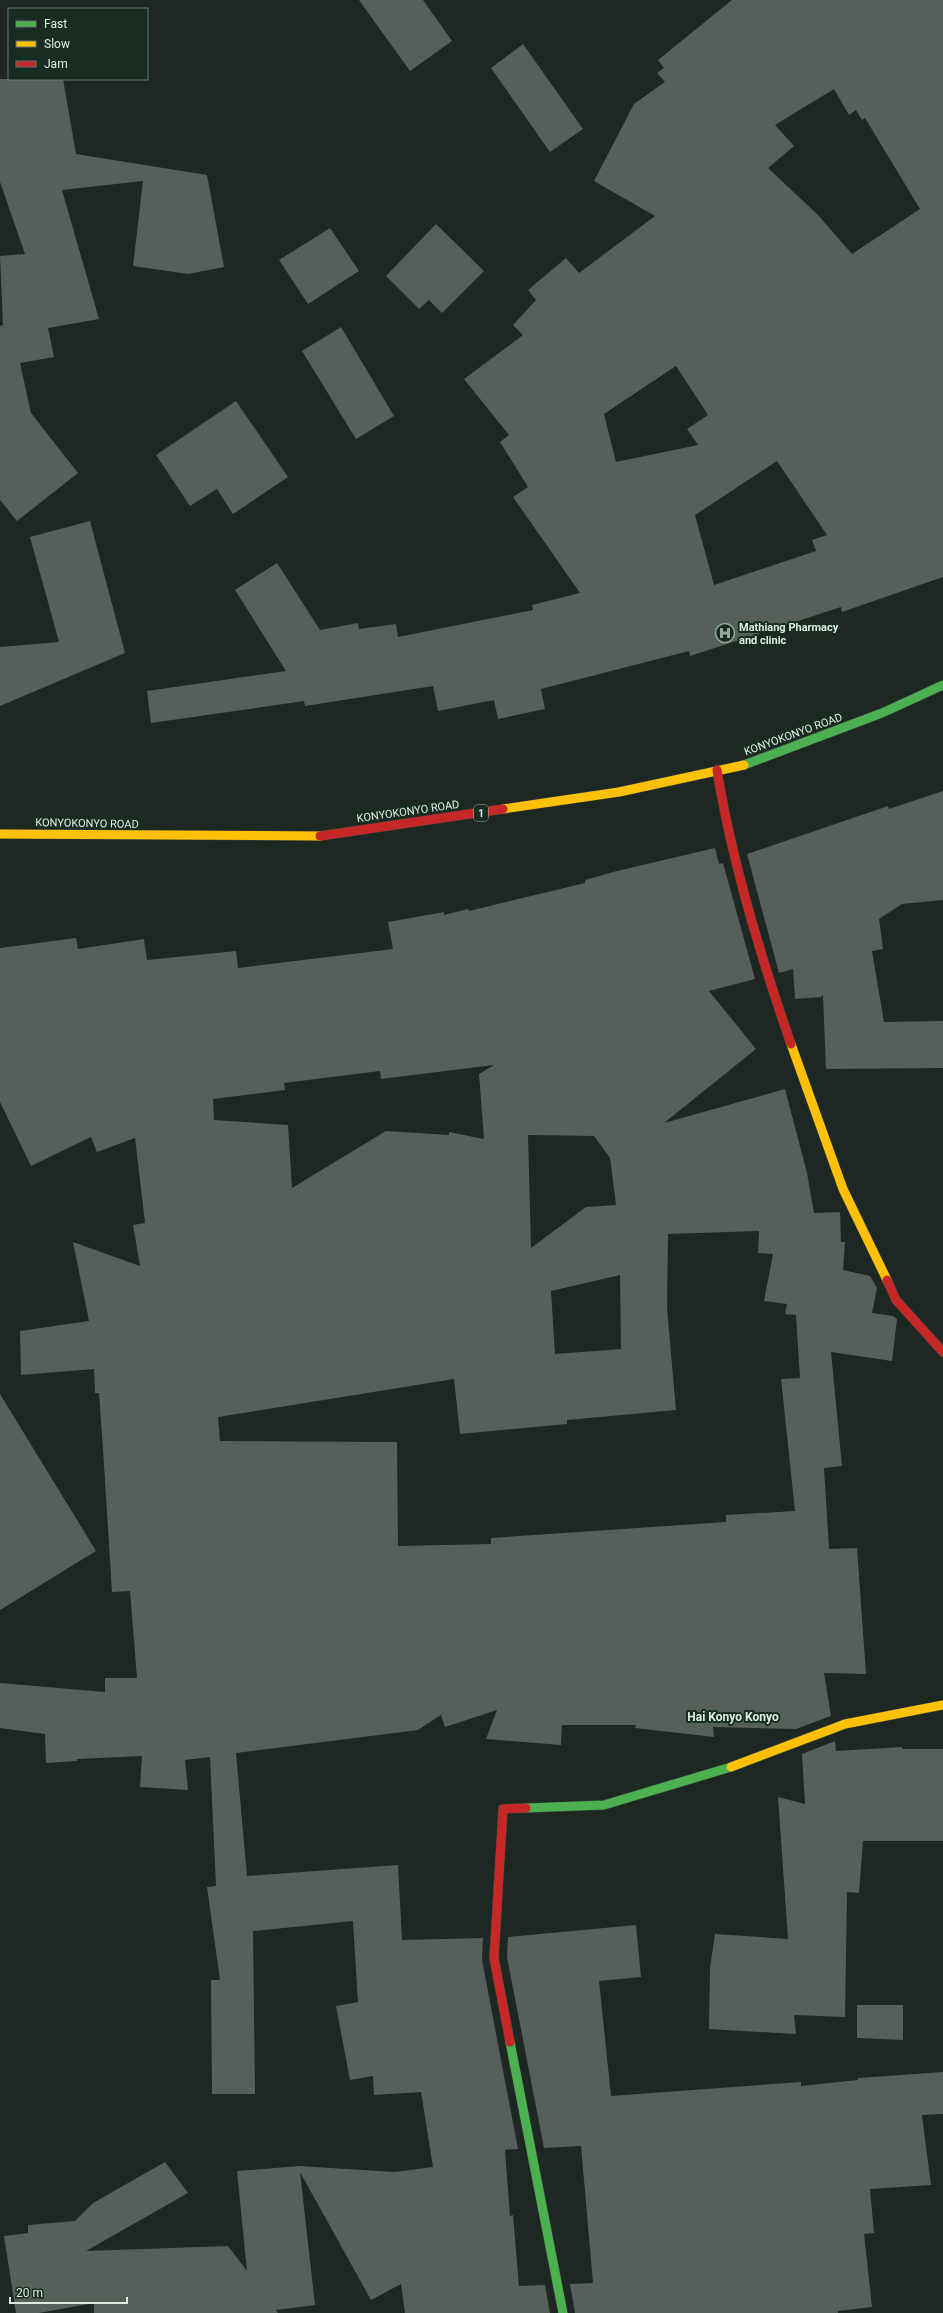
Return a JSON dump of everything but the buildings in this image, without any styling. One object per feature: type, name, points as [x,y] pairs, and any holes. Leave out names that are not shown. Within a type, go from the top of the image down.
[{"type":"street","name":"KONYOKONYO ROAD","points":[[0,834],[320,836],[619,792],[754,763],[882,713],[943,685]]},
{"type":"street","points":[[717,770],[722,801],[732,844],[767,975],[843,1189],[896,1300],[943,1352]]},
{"type":"street","points":[[563,2313],[494,1958],[504,1809],[604,1805],[716,1773],[845,1724],[943,1705]]},
{"type":"traffic: fast","points":[[744,765],[882,713],[943,685]]},
{"type":"traffic: fast","points":[[526,1808],[604,1805],[731,1767]]},
{"type":"traffic: fast","points":[[510,2042],[563,2313]]},
{"type":"traffic: slow","points":[[503,809],[619,792],[744,765]]},
{"type":"traffic: slow","points":[[0,834],[320,836]]},
{"type":"traffic: slow","points":[[791,1044],[843,1189],[887,1280]]},
{"type":"traffic: slow","points":[[731,1767],[845,1724],[943,1705]]},
{"type":"traffic: jam","points":[[717,770],[723,805],[748,908],[768,977],[791,1044]]},
{"type":"traffic: jam","points":[[320,836],[503,809]]},
{"type":"traffic: jam","points":[[887,1280],[896,1300],[943,1352]]},
{"type":"traffic: jam","points":[[510,2042],[494,1958],[503,1809],[526,1808]]},
{"type":"place","name":"Mathiang Pharmacy and clinic","points":[[725,633]]},
{"type":"district","name":"Hai Konyo Konyo","points":[[733,1717]]}]
